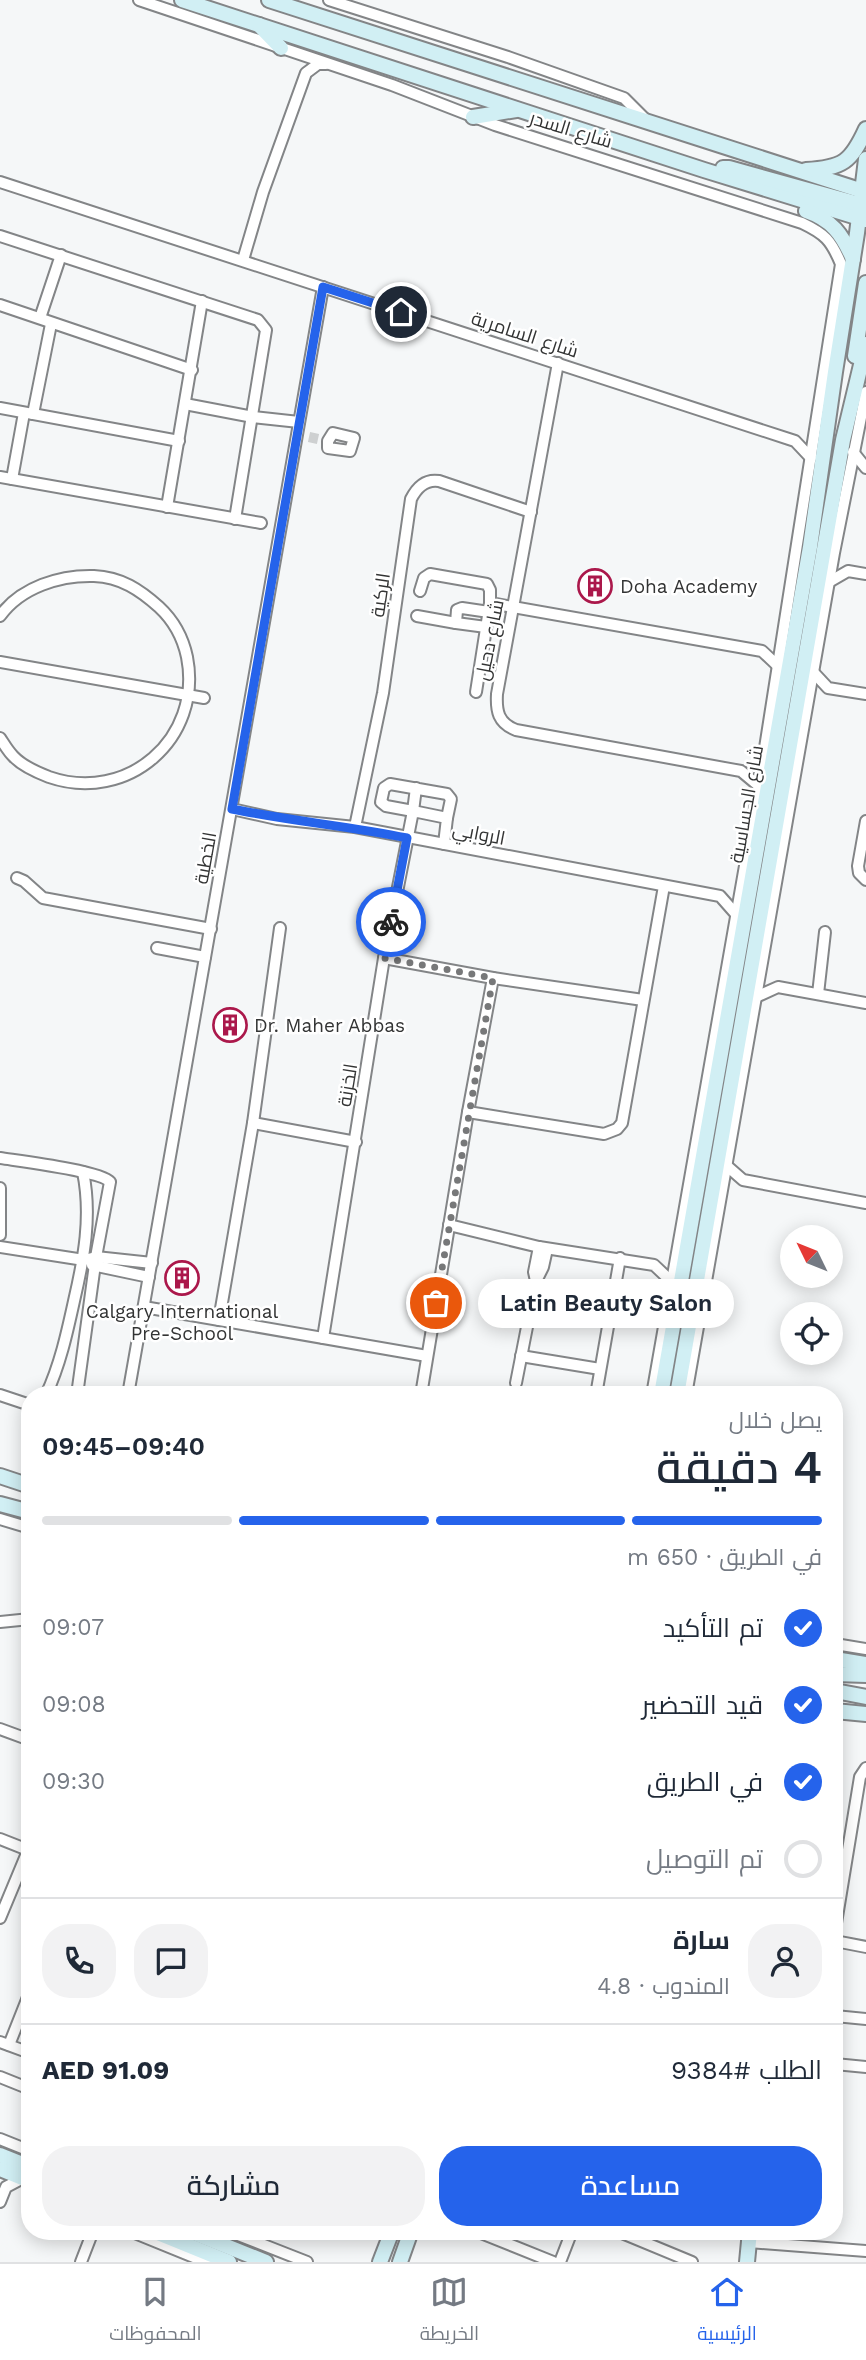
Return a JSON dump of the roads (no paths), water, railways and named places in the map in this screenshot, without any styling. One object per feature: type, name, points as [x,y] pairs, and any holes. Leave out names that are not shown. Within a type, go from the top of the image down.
[{"type":"street","name":"شارع السدر","points":[[139,0],[392,85],[473,117],[772,212],[820,232],[832,243],[841,264],[820,405]]},
{"type":"street","name":"شارع السدر","points":[[182,0],[705,170]]},
{"type":"street","name":"شارع السدر","points":[[273,0],[800,170],[864,204]]},
{"type":"street","name":"شارع السدر","points":[[329,0],[624,98],[648,122]]},
{"type":"street","points":[[258,24],[301,60],[306,73]]},
{"type":"street","points":[[243,260],[263,192],[306,73],[318,64],[326,64]]},
{"type":"street","points":[[473,117],[520,110]]},
{"type":"street","points":[[800,170],[832,167],[846,161],[856,151],[866,129]]},
{"type":"street","name":"شارع الجساسية","points":[[678,1386],[740,944],[810,547],[864,204],[866,159]]},
{"type":"street","points":[[705,170],[729,168],[864,204]]},
{"type":"street","points":[[705,170],[720,182],[819,215],[829,221],[843,236],[853,261]]},
{"type":"street","name":"شارع السامرية","points":[[0,182],[795,442],[811,458]]},
{"type":"street","points":[[0,236],[202,301],[258,320],[264,325],[266,330],[253,417],[235,519]]},
{"type":"street","points":[[40,318],[61,256]]},
{"type":"street","points":[[857,426],[849,410],[866,283]]},
{"type":"street","name":"الخطية","points":[[130,1386],[323,287]]},
{"type":"street","points":[[167,507],[202,301]]},
{"type":"street","points":[[0,305],[192,370]]},
{"type":"street","points":[[51,324],[29,414],[6,478],[261,523]]},
{"type":"street","name":"شارع الجساسية","points":[[688,1386],[727,1166],[728,1132],[813,641],[849,410],[866,348]]},
{"type":"street","name":"شارع دحيل","points":[[558,363],[496,709],[506,726],[516,730],[741,771],[759,786]]},
{"type":"street","points":[[820,405],[833,392]]},
{"type":"street","name":"شارع الجساسية","points":[[799,722],[814,673],[813,641],[829,582],[857,426],[866,392]]},
{"type":"street","points":[[186,404],[253,417],[299,422]]},
{"type":"street","name":"شارع الجساسية","points":[[654,1386],[759,786],[820,405]]},
{"type":"street","points":[[0,408],[179,441]]},
{"type":"street","points":[[795,442],[814,433]]},
{"type":"street","points":[[297,436],[318,439]]},
{"type":"street","points":[[853,452],[866,468]]},
{"type":"street","name":"الركية","points":[[355,827],[383,693],[411,499],[415,491],[426,482],[439,481],[531,512]]},
{"type":"street","points":[[834,553],[848,570],[866,574]]},
{"type":"street","points":[[829,582],[848,570]]},
{"type":"street","points":[[420,591],[424,578],[430,574],[487,584],[490,590],[489,607],[476,692]]},
{"type":"street","points":[[0,616],[13,603],[40,585],[72,575],[106,576],[138,589],[170,617],[185,646],[190,673],[184,715],[171,740],[149,762],[120,778],[100,783],[66,783],[35,772],[13,757],[0,738]]},
{"type":"street","points":[[0,604],[13,603]]},
{"type":"street","points":[[456,623],[459,608],[514,606],[762,651],[778,666]]},
{"type":"street","points":[[417,617],[486,627]]},
{"type":"street","points":[[762,651],[781,639]]},
{"type":"street","points":[[0,662],[204,698]]},
{"type":"street","points":[[814,673],[828,688]]},
{"type":"street","points":[[808,699],[828,688],[866,694]]},
{"type":"street","points":[[773,694],[781,714]]},
{"type":"street","points":[[741,771],[762,760]]},
{"type":"street","points":[[444,844],[451,799],[447,794],[390,784],[384,788],[382,803],[386,806],[447,818]]},
{"type":"street","name":"الخزنة","points":[[323,1338],[384,958],[416,788]]},
{"type":"street","name":"الروابي","points":[[232,809],[277,819],[355,827],[720,896]]},
{"type":"street","points":[[866,821],[858,866],[859,873],[866,880]]},
{"type":"street","points":[[735,913],[720,896],[742,877],[756,857]]},
{"type":"street","points":[[17,878],[30,885],[43,898],[211,929]]},
{"type":"street","points":[[468,1112],[604,1134],[617,1129],[622,1123],[664,886]]},
{"type":"street","points":[[219,1320],[253,1124],[280,928]]},
{"type":"street","points":[[733,930],[740,944]]},
{"type":"street","points":[[818,994],[825,932]]},
{"type":"street","name":"شارع الجساسية","points":[[663,1386],[699,1222],[728,1132],[761,972],[761,943]]},
{"type":"street","points":[[157,947],[205,957]]},
{"type":"street","points":[[384,958],[493,978],[643,1000]]},
{"type":"street","points":[[761,972],[778,987],[866,1003]]},
{"type":"street","points":[[422,1386],[493,978]]},
{"type":"street","points":[[756,997],[778,987]]},
{"type":"street","points":[[253,1124],[356,1142]]},
{"type":"street","points":[[0,1158],[83,1172],[107,1178],[110,1182],[78,1386]]},
{"type":"street","points":[[727,1166],[743,1180],[866,1203]]},
{"type":"street","points":[[50,1386],[66,1339],[84,1260],[87,1192],[83,1172]]},
{"type":"street","points":[[723,1189],[743,1180]]},
{"type":"street","points":[[0,1188],[0,1236]]},
{"type":"street","points":[[680,1238],[718,1211]]},
{"type":"street","points":[[449,1225],[543,1248],[654,1265],[672,1282]]},
{"type":"street","points":[[0,1247],[96,1262],[149,1277]]},
{"type":"street","points":[[516,1383],[535,1287],[534,1272],[543,1248]]},
{"type":"street","points":[[654,1265],[677,1254]]},
{"type":"street","points":[[597,1386],[620,1258]]},
{"type":"street","points":[[96,1262],[152,1263]]},
{"type":"street","points":[[535,1287],[611,1304]]},
{"type":"street","points":[[144,1307],[427,1356]]},
{"type":"street","points":[[66,1339],[85,1346]]},
{"type":"street","points":[[521,1356],[600,1369]]},
{"type":"street","points":[[0,1395],[21,1402]]},
{"type":"street","points":[[0,1476],[21,1483]]},
{"type":"street","points":[[0,1503],[21,1509]]},
{"type":"street","points":[[0,1519],[21,1525]]},
{"type":"street","points":[[0,1622],[21,1620]]},
{"type":"street","points":[[843,1645],[866,1649]]},
{"type":"street","points":[[843,1660],[866,1664]]},
{"type":"street","points":[[843,1674],[866,1675]]},
{"type":"street","points":[[843,1693],[866,1697]]},
{"type":"street","points":[[843,1714],[866,1714]]},
{"type":"street","points":[[0,1729],[21,1737]]},
{"type":"street","points":[[843,1880],[860,1777],[866,1768]]},
{"type":"street","points":[[0,1839],[21,1846]]},
{"type":"street","points":[[0,1919],[21,1868]]},
{"type":"street","points":[[843,1943],[866,1947]]},
{"type":"street","points":[[21,2010],[4,2044],[21,2050]]},
{"type":"street","points":[[843,2016],[866,2019]]},
{"type":"street","points":[[843,2065],[866,2067]]},
{"type":"street","points":[[0,2077],[21,2085]]},
{"type":"street","points":[[0,2139],[21,2147]]},
{"type":"street","points":[[0,2155],[21,2171]]},
{"type":"street","points":[[6,2187],[0,2170],[21,2174]]},
{"type":"street","points":[[0,2202],[6,2187],[21,2178]]},
{"type":"street","points":[[80,2262],[90,2240]]},
{"type":"street","points":[[149,2240],[190,2259],[206,2262]]},
{"type":"street","points":[[175,2240],[229,2262]]},
{"type":"street","points":[[211,2240],[266,2262]]},
{"type":"street","points":[[251,2240],[307,2262]]},
{"type":"street","points":[[380,2262],[389,2240]]},
{"type":"street","points":[[388,2262],[397,2240]]},
{"type":"street","points":[[400,2262],[408,2240]]},
{"type":"street","points":[[498,2240],[553,2262]]},
{"type":"street","points":[[560,2262],[569,2240]]},
{"type":"street","points":[[639,2240],[692,2262]]},
{"type":"street","points":[[747,2262],[749,2240]]},
{"type":"street","points":[[776,2240],[866,2250]]},
{"type":"tunnel","points":[[309,437],[318,439]]},
{"type":"place","name":"Doha Academy","points":[[595,586]]},
{"type":"place","name":"Dr. Maher Abbas","points":[[230,1025]]},
{"type":"place","name":"Calgary International Pre-School","points":[[182,1278]]},
{"type":"place","name":"Latin Beauty Salon","points":[[436,1303]]}]
